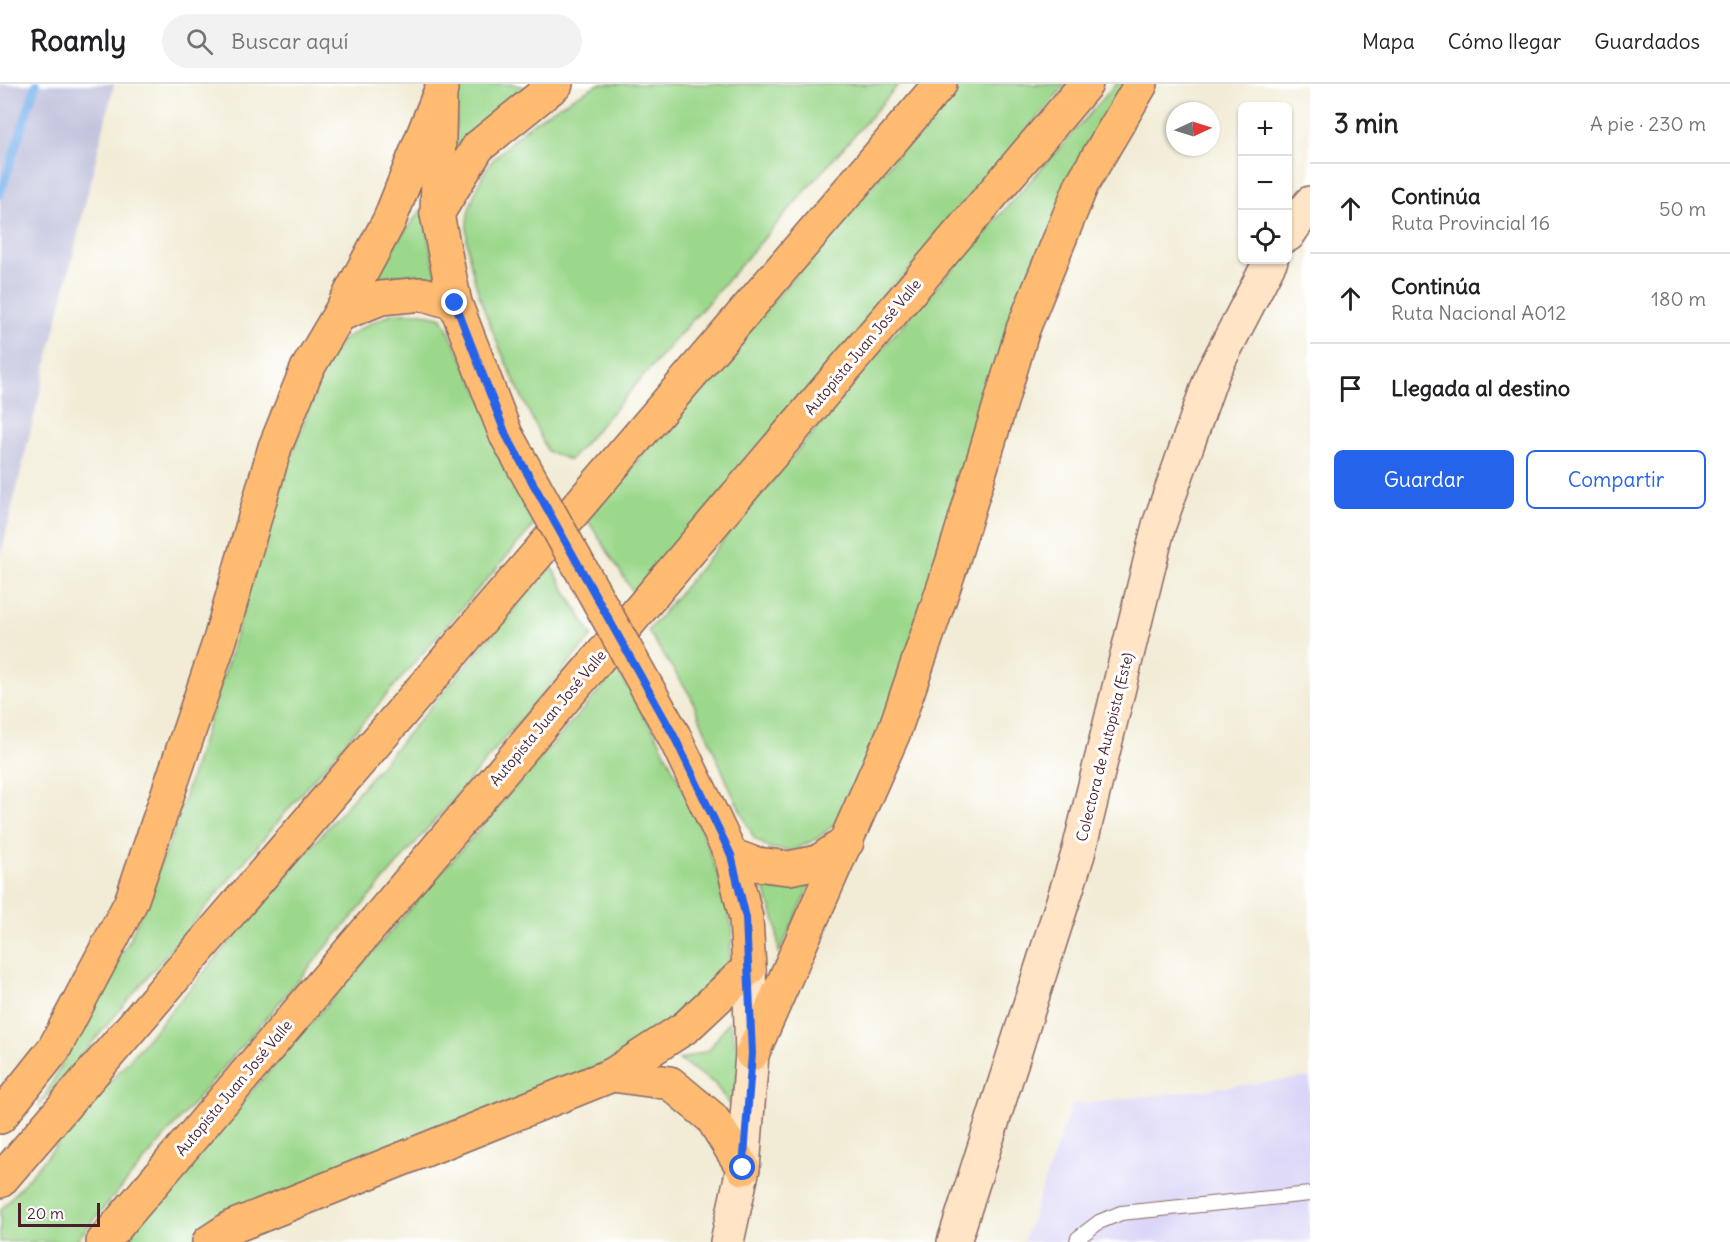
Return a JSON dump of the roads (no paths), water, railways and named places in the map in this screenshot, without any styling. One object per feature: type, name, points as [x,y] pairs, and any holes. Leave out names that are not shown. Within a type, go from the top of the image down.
[{"type":"main road","points":[[437,214],[478,147],[556,84]]},
{"type":"main road","points":[[0,1181],[940,84]]},
{"type":"main road","name":"Autopista Juan José Valle","points":[[103,1242],[1086,84]]},
{"type":"main road","points":[[752,1054],[894,732],[952,563],[1023,328],[1082,184],[1142,84]]},
{"type":"main road","points":[[441,87],[437,214],[455,303],[506,435],[674,736],[731,855],[746,918],[752,1054],[743,1168],[727,1242]]},
{"type":"main road","points":[[0,1117],[54,1049],[131,902],[220,640],[275,447],[307,369],[339,315],[389,221],[441,87]]},
{"type":"main road","points":[[1292,228],[1310,203]]},
{"type":"main road","name":"Colectora de Autopista (Este)","points":[[954,1242],[1078,854],[1159,525],[1213,372],[1269,264]]},
{"type":"main road","points":[[339,315],[381,298],[423,294],[455,303]]},
{"type":"main road","points":[[731,855],[755,864],[789,868],[818,862],[847,842]]},
{"type":"main road","points":[[209,1242],[232,1227],[612,1075],[686,1027],[749,968]]},
{"type":"main road","points":[[612,1075],[670,1083],[712,1118],[743,1168]]},
{"type":"lane","points":[[1077,1242],[1078,1238],[1100,1222],[1121,1214],[1310,1194]]},
{"type":"waterway","points":[[0,195],[36,84]]}]
